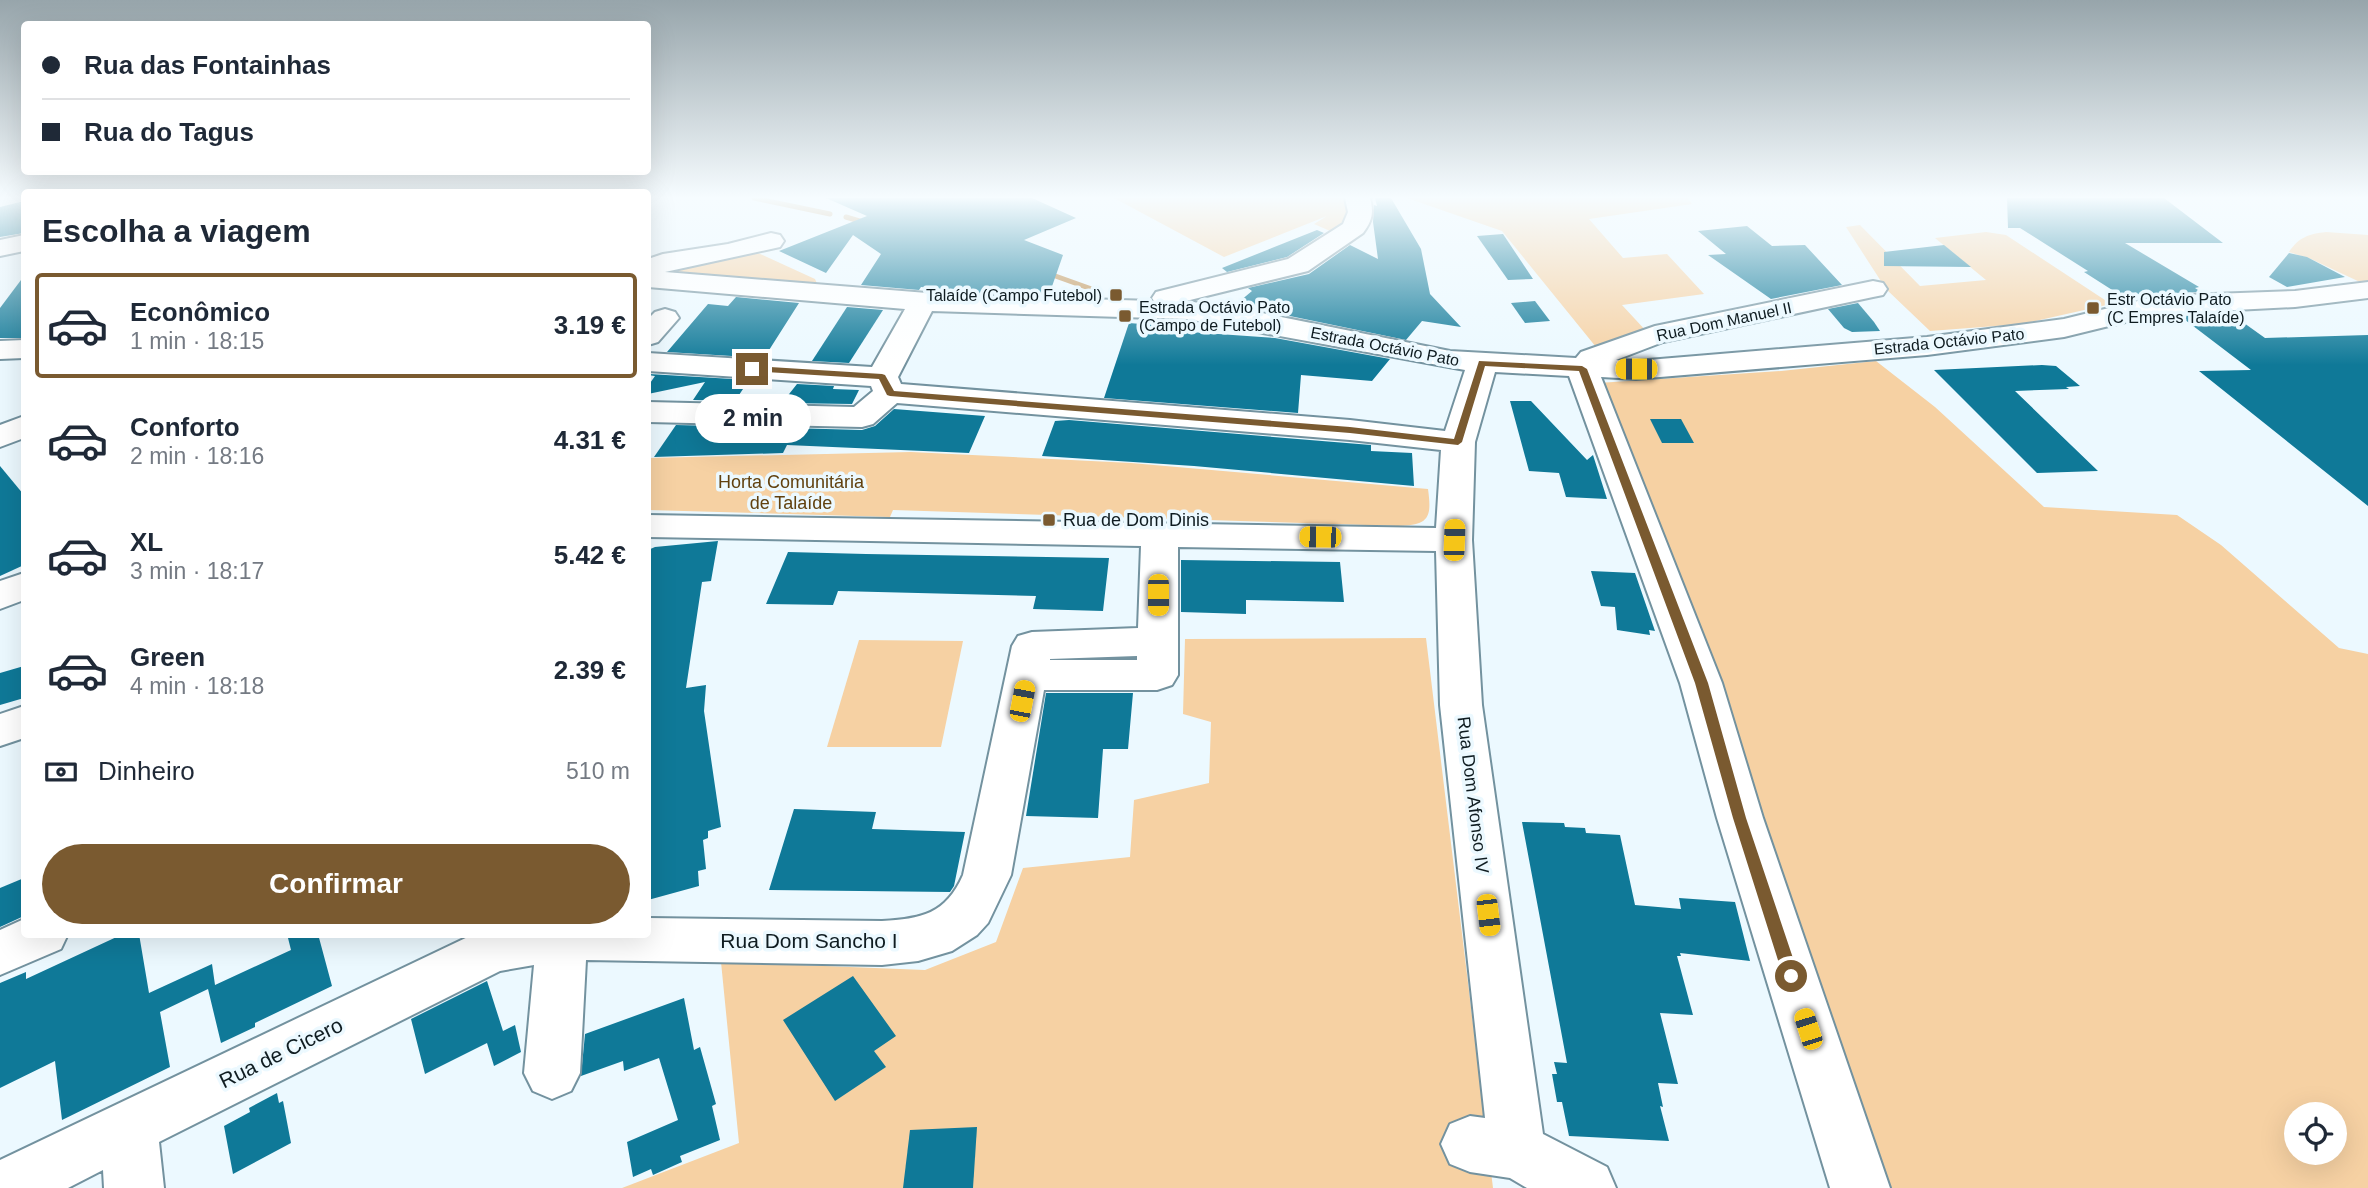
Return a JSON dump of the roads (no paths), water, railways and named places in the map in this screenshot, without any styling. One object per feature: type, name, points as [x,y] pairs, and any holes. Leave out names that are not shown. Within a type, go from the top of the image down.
[{"type":"street","points":[[651,276],[663,262],[719,253]]},
{"type":"street","points":[[1152,308],[1172,295],[1241,281],[1298,265],[1315,253]]},
{"type":"street","name":"Estrada Octávio Pato","points":[[651,279],[923,302],[1015,307],[1152,308],[1213,313],[1413,354],[1482,363],[1582,369],[1636,369],[1927,346],[2064,328],[2158,305],[2295,299],[2368,290]]},
{"type":"street","name":"Rua Dom Manuel II","points":[[1582,369],[1592,358],[1655,335],[1873,289]]},
{"type":"street","points":[[651,412],[862,417],[886,385],[923,302]]},
{"type":"street","points":[[0,350],[21,349]]},
{"type":"street","points":[[651,362],[1458,442]]},
{"type":"street","name":"Rua Dom Afonso IV","points":[[1482,363],[1458,442],[1454,540],[1461,705],[1494,1147],[1586,1188]]},
{"type":"street","points":[[1582,369],[1702,683],[1740,818],[1860,1188]]},
{"type":"street","points":[[0,410],[21,414]]},
{"type":"street","points":[[0,438],[21,428]]},
{"type":"street","points":[[651,526],[1454,540]]},
{"type":"street","name":"Rua Dom Sancho I","points":[[651,938],[906,942],[942,932],[970,912],[981,894],[987,875],[1032,646],[1158,641],[1160,535]]},
{"type":"street","points":[[0,596],[21,586]]},
{"type":"street","points":[[0,730],[21,723]]},
{"type":"street","points":[[0,953],[34,938]]},
{"type":"street","name":"Rua de Cicero","points":[[6,1188],[492,950],[552,938]]},
{"type":"street","points":[[552,1073],[562,938]]},
{"type":"street","points":[[129,1127],[134,1188]]},
{"type":"waterway","points":[[1047,273],[1100,292]]},
{"type":"place","name":"Talaíde (Campo Futebol)","points":[[1116,295]]},
{"type":"place","name":"Estr Octávio Pato (C Empres Talaíde)","points":[[2093,308]]},
{"type":"place","name":"Estrada Octávio Pato (Campo de Futebol)","points":[[1125,316]]},
{"type":"place","name":"Rua de Dom Dinis","points":[[1049,520]]},
{"type":"park label","name":"Horta Comunitária de Talaíde","points":[[791,492]]}]
